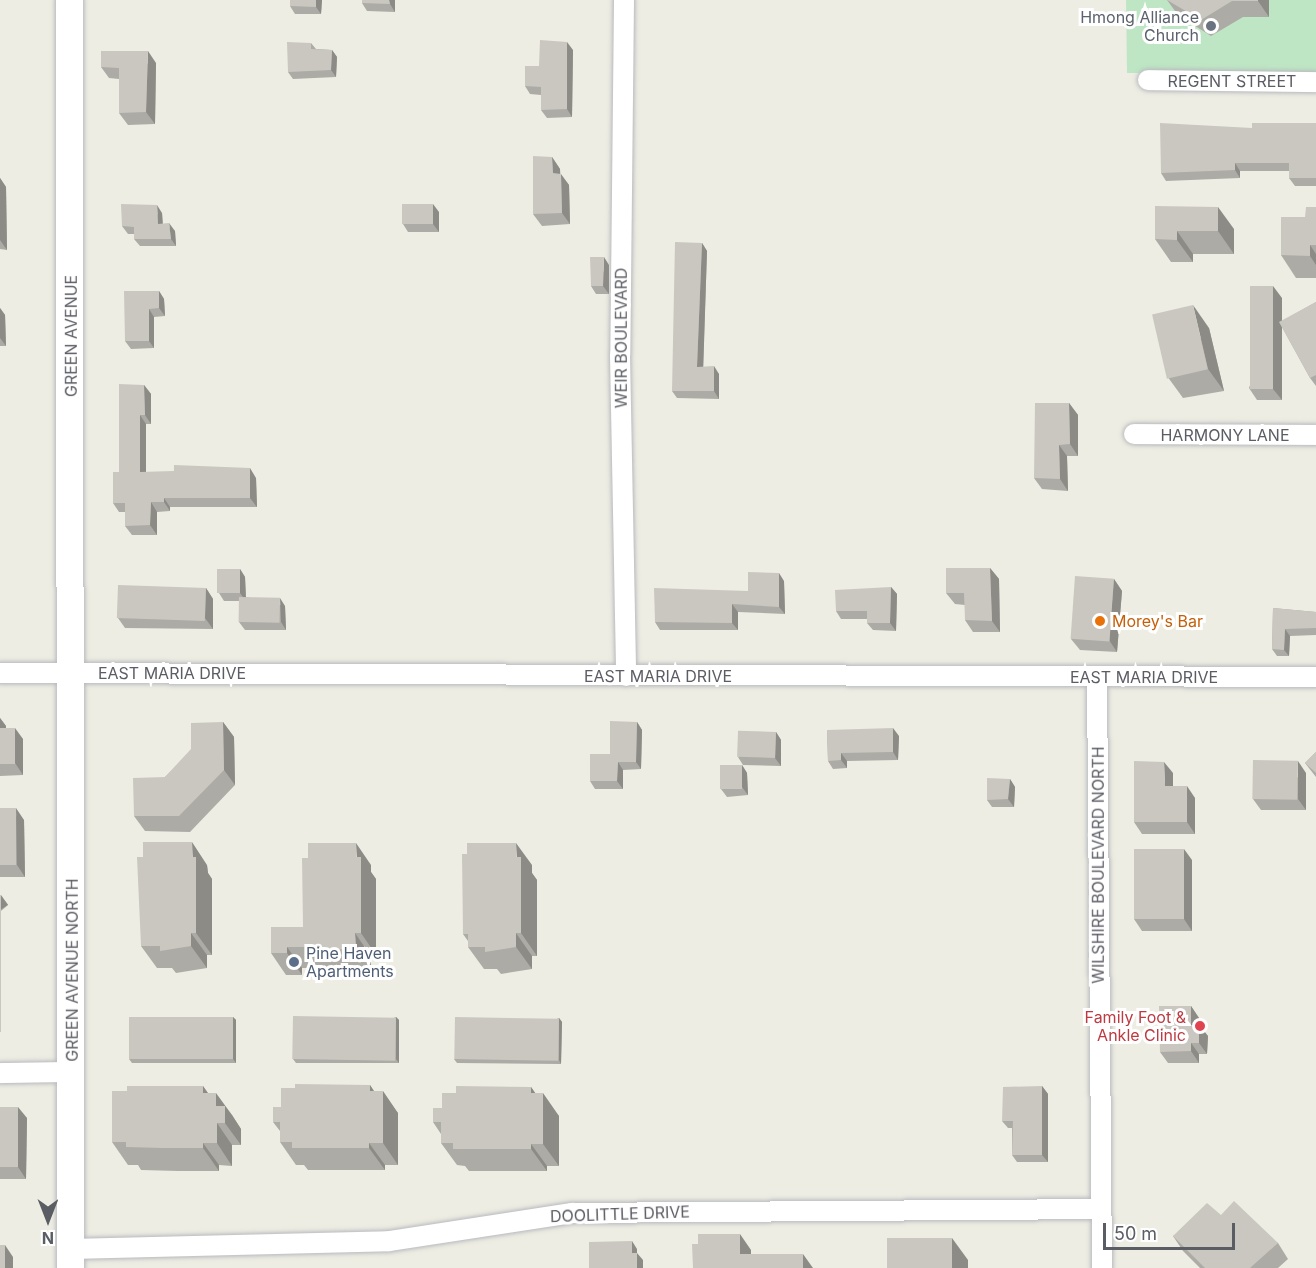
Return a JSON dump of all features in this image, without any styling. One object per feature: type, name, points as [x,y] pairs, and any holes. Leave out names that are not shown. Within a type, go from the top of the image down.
[{"type":"street","name":"GREEN AVENUE","points":[[69,0],[72,672]]},
{"type":"street","name":"WEIR BOULEVARD","points":[[624,0],[620,356],[626,676]]},
{"type":"street","name":"REGENT STREET","points":[[1148,80],[1316,81]]},
{"type":"street","name":"HARMONY LANE","points":[[1134,434],[1316,435]]},
{"type":"street","name":"GREEN AVENUE NORTH","points":[[70,1259],[72,672]]},
{"type":"street","name":"EAST MARIA DRIVE","points":[[0,673],[1316,677]]},
{"type":"street","name":"WILSHIRE BOULEVARD NORTH","points":[[1097,677],[1102,1268]]},
{"type":"street","points":[[0,1073],[72,1072]]},
{"type":"street","name":"DOOLITTLE DRIVE","points":[[70,1259],[379,1242],[572,1213],[1101,1209]]},
{"type":"green space","points":[[1126,0],[1178,0],[1243,17],[1269,17],[1269,0],[1316,0],[1316,72],[1127,73]]},
{"type":"building","points":[[290,0],[316,0],[316,7],[290,6]]},
{"type":"building","points":[[362,0],[389,0],[390,4],[362,3]]},
{"type":"building","points":[[1167,0],[1258,1],[1232,1],[1201,20]]},
{"type":"building","points":[[540,40],[567,42],[567,109],[541,110],[541,87],[525,86],[525,66],[539,66]]},
{"type":"building","points":[[287,42],[311,43],[311,49],[332,50],[331,70],[288,72]]},
{"type":"building","points":[[101,51],[148,51],[146,112],[119,113],[119,68],[101,67]]},
{"type":"building","points":[[1160,123],[1252,128],[1252,123],[1316,123],[1316,178],[1289,178],[1289,163],[1235,163],[1235,170],[1161,173]]},
{"type":"building","points":[[533,156],[552,157],[553,173],[561,174],[562,213],[533,214]]},
{"type":"building","points":[[121,204],[157,205],[158,224],[169,223],[171,239],[134,239],[134,227],[122,226]]},
{"type":"building","points":[[402,204],[433,204],[433,224],[402,224]]},
{"type":"building","points":[[1155,206],[1218,207],[1218,231],[1177,231],[1177,240],[1155,239]]},
{"type":"building","points":[[1306,207],[1316,207],[1316,245],[1310,245],[1310,256],[1281,255],[1281,217],[1305,217]]},
{"type":"building","points":[[675,242],[702,243],[697,367],[714,366],[714,391],[672,391]]},
{"type":"building","points":[[590,257],[604,257],[603,286],[591,286]]},
{"type":"building","points":[[1250,286],[1273,286],[1273,389],[1250,389]]},
{"type":"building","points":[[124,291],[159,291],[159,308],[149,309],[149,341],[125,341]]},
{"type":"building","points":[[1316,302],[1316,375],[1310,378],[1279,322]]},
{"type":"building","points":[[1193,305],[1208,369],[1167,379],[1152,314]]},
{"type":"building","points":[[119,384],[144,385],[145,415],[140,415],[140,472],[174,471],[174,465],[250,468],[250,498],[164,498],[164,502],[151,502],[150,525],[125,526],[125,503],[113,503],[113,472],[119,472]]},
{"type":"building","points":[[1035,403],[1069,403],[1070,444],[1059,445],[1060,479],[1034,478]]},
{"type":"building","points":[[946,568],[990,568],[992,621],[965,620],[964,593],[946,593]]},
{"type":"building","points":[[217,569],[240,569],[240,593],[217,593]]},
{"type":"building","points":[[748,572],[779,573],[779,607],[732,604],[732,623],[655,622],[654,588],[748,591]]},
{"type":"building","name":"Morey's Bar","points":[[1075,576],[1114,579],[1110,642],[1071,639]]},
{"type":"building","points":[[118,585],[206,588],[205,621],[117,618]]},
{"type":"building","points":[[891,587],[890,623],[867,623],[867,611],[836,611],[835,590]]},
{"type":"building","points":[[239,597],[280,598],[280,623],[239,622]]},
{"type":"building","points":[[1273,608],[1316,612],[1316,628],[1285,629],[1284,650],[1272,649]]},
{"type":"building","points":[[610,721],[637,722],[636,762],[618,762],[617,781],[590,781],[590,754],[610,754]]},
{"type":"building","points":[[223,722],[224,770],[179,816],[134,816],[133,778],[165,777],[191,749],[191,723]]},
{"type":"building","points":[[0,728],[15,728],[15,764],[0,764]]},
{"type":"building","points":[[893,728],[893,752],[841,753],[841,760],[828,761],[827,730]]},
{"type":"building","points":[[738,731],[776,732],[775,758],[737,757]]},
{"type":"building","points":[[1316,752],[1316,773],[1305,763]]},
{"type":"building","points":[[1253,760],[1298,761],[1297,800],[1252,799]]},
{"type":"building","points":[[1134,761],[1164,762],[1165,786],[1187,786],[1187,822],[1134,822]]},
{"type":"building","points":[[720,765],[742,765],[742,789],[720,789]]},
{"type":"building","points":[[987,778],[1010,779],[1008,799],[987,800]]},
{"type":"building","points":[[0,808],[16,808],[16,865],[0,865]]},
{"type":"building","points":[[143,842],[192,842],[192,857],[196,857],[196,933],[191,933],[191,946],[160,951],[160,946],[141,946],[137,857],[143,857]]},
{"type":"building","points":[[308,843],[356,843],[356,857],[361,857],[361,933],[355,933],[356,947],[324,952],[324,947],[287,947],[287,953],[271,953],[271,927],[303,927],[302,858],[308,858]]},
{"type":"building","points":[[467,843],[516,843],[516,857],[521,857],[521,933],[516,933],[516,947],[485,952],[485,947],[468,947],[468,934],[463,934],[462,854],[467,854]]},
{"type":"building","points":[[1134,849],[1184,849],[1184,919],[1134,919]]},
{"type":"building","points":[[0,895],[1,895],[0,1032]]},
{"type":"building","points":[[1159,1006],[1191,1006],[1191,1025],[1199,1025],[1199,1043],[1191,1043],[1191,1051],[1160,1052]]},
{"type":"building","points":[[293,1016],[396,1018],[395,1061],[292,1059]]},
{"type":"building","points":[[129,1017],[233,1017],[233,1059],[129,1059]]},
{"type":"building","points":[[455,1017],[559,1019],[558,1061],[454,1059]]},
{"type":"building","points":[[295,1084],[370,1085],[370,1091],[383,1091],[383,1143],[369,1143],[369,1148],[292,1148],[292,1142],[280,1142],[280,1122],[273,1122],[273,1107],[281,1107],[281,1088],[295,1088]]},
{"type":"building","points":[[127,1086],[203,1086],[203,1093],[216,1093],[216,1106],[225,1106],[225,1123],[217,1123],[217,1143],[203,1143],[203,1148],[162,1148],[126,1147],[126,1142],[112,1142],[112,1091],[127,1091]]},
{"type":"building","points":[[456,1086],[531,1087],[531,1093],[543,1093],[543,1144],[531,1144],[531,1149],[453,1149],[453,1143],[441,1143],[441,1122],[433,1122],[433,1108],[442,1108],[442,1093],[456,1093]]},
{"type":"building","points":[[1042,1086],[1042,1155],[1012,1155],[1013,1121],[1002,1121],[1003,1087]]},
{"type":"building","points":[[0,1107],[18,1107],[18,1167],[0,1167]]},
{"type":"building","points":[[1234,1201],[1278,1243],[1250,1268],[1205,1268],[1173,1236],[1207,1203],[1221,1215]]},
{"type":"building","points":[[698,1234],[740,1234],[740,1254],[803,1254],[803,1268],[693,1268],[692,1244],[698,1244]]},
{"type":"building","points":[[887,1238],[952,1238],[952,1268],[887,1268]]},
{"type":"building","points":[[632,1241],[632,1253],[637,1253],[637,1268],[589,1268],[589,1242]]},
{"type":"building","points":[[0,1245],[5,1245],[5,1268],[0,1268]]},
{"type":"place","name":"Hmong Alliance Church","points":[[1211,26]]},
{"type":"place","name":"Morey's Bar","points":[[1100,621]]},
{"type":"place","name":"Pine Haven Apartments","points":[[294,962]]},
{"type":"place","name":"Family Foot & Ankle Clinic","points":[[1200,1026]]}]
